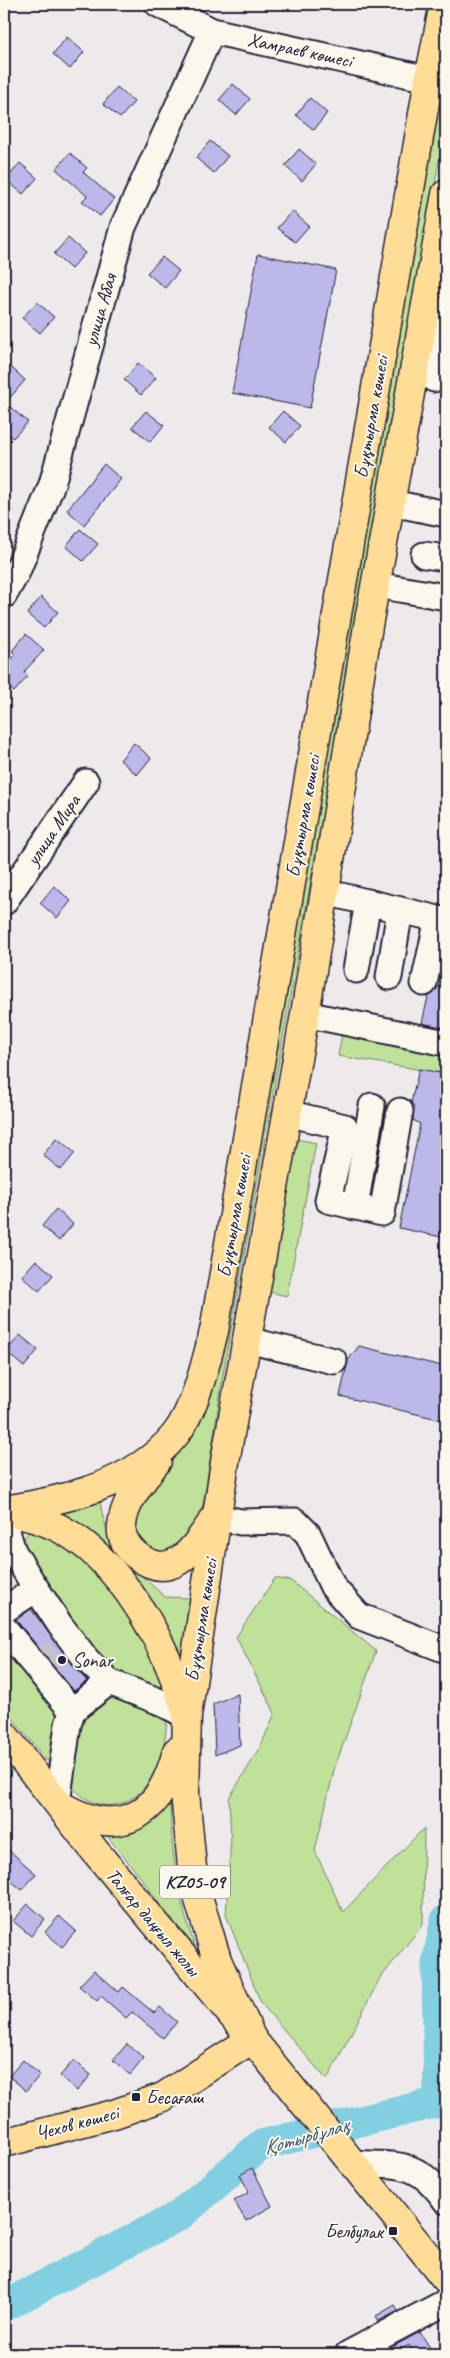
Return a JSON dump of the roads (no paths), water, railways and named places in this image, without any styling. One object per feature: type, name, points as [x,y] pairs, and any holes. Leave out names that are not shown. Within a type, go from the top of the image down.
[{"type":"main road","name":"Бұқтырма көшесі","points":[[4,1510],[88,1492],[141,1466],[176,1434],[198,1386],[214,1331],[438,81],[444,4]]},
{"type":"main road","name":"Бұқтырма көшесі","points":[[187,1716],[216,1517],[305,1014],[376,585],[392,503],[431,378],[446,194]]},
{"type":"main road","points":[[176,1434],[135,1491],[124,1514],[121,1527],[124,1538],[130,1550],[140,1558],[164,1567],[174,1565],[184,1556],[216,1517]]},
{"type":"main road","name":"KZ05-09","points":[[4,1510],[59,1528],[82,1544],[112,1573],[133,1598],[152,1628],[172,1673],[187,1716]]},
{"type":"main road","name":"Талғар даңғыл жолы","points":[[57,1803],[83,1816],[109,1820],[139,1814],[149,1808],[165,1787],[172,1772],[187,1716]]},
{"type":"main road","name":"Талғар даңғыл жолы","points":[[187,1716],[185,1793],[192,1868],[201,1909],[218,1960],[252,2039]]},
{"type":"main road","name":"Талғар даңғыл жолы","points":[[4,1735],[57,1803],[252,2039],[446,2279]]},
{"type":"main road","name":"Чехов көшесі","points":[[4,2143],[114,2114],[163,2097],[252,2039]]},
{"type":"street","name":"Хамраев көшесі","points":[[158,4],[212,31],[438,81]]},
{"type":"street","name":"улица Абая","points":[[4,595],[17,572],[52,484],[123,227],[212,31]]},
{"type":"street","points":[[431,378],[445,325]]},
{"type":"street","points":[[392,503],[446,514]]},
{"type":"street","points":[[376,585],[446,597]]},
{"type":"street","name":"улица Мира","points":[[4,902],[86,782]]},
{"type":"street","points":[[325,892],[438,919],[424,983]]},
{"type":"street","points":[[356,970],[368,902]]},
{"type":"street","points":[[389,976],[400,910]]},
{"type":"street","points":[[305,1014],[446,1043]]},
{"type":"street","points":[[355,1207],[372,1106]]},
{"type":"street","points":[[287,1113],[344,1126],[328,1200],[382,1213],[400,1111]]},
{"type":"street","points":[[246,1340],[334,1361]]},
{"type":"street","points":[[216,1517],[241,1522],[295,1521],[308,1534],[333,1587],[360,1616],[446,1650]]},
{"type":"street","points":[[4,1522],[13,1551],[36,1589],[60,1625],[88,1660],[109,1682],[158,1701],[187,1716]]},
{"type":"street","points":[[4,1610],[36,1589]]},
{"type":"street","points":[[4,1628],[72,1711]]},
{"type":"street","points":[[57,1803],[68,1725],[72,1711],[109,1682]]},
{"type":"street","points":[[352,2163],[405,2166],[424,2174],[446,2201]]},
{"type":"street","points":[[348,2354],[446,2302]]},
{"type":"waterway","name":"Қотырбұлақ","points":[[4,2306],[180,2215],[261,2145],[439,2102],[437,1963],[446,1920]]},
{"type":"tunnel","points":[[36,1667],[71,1639]]},
{"type":"place","name":"Sonar","points":[[62,1660]]},
{"type":"place","name":"Бесағаш","points":[[136,2097]]},
{"type":"place","name":"Белбулак","points":[[393,2231]]}]
